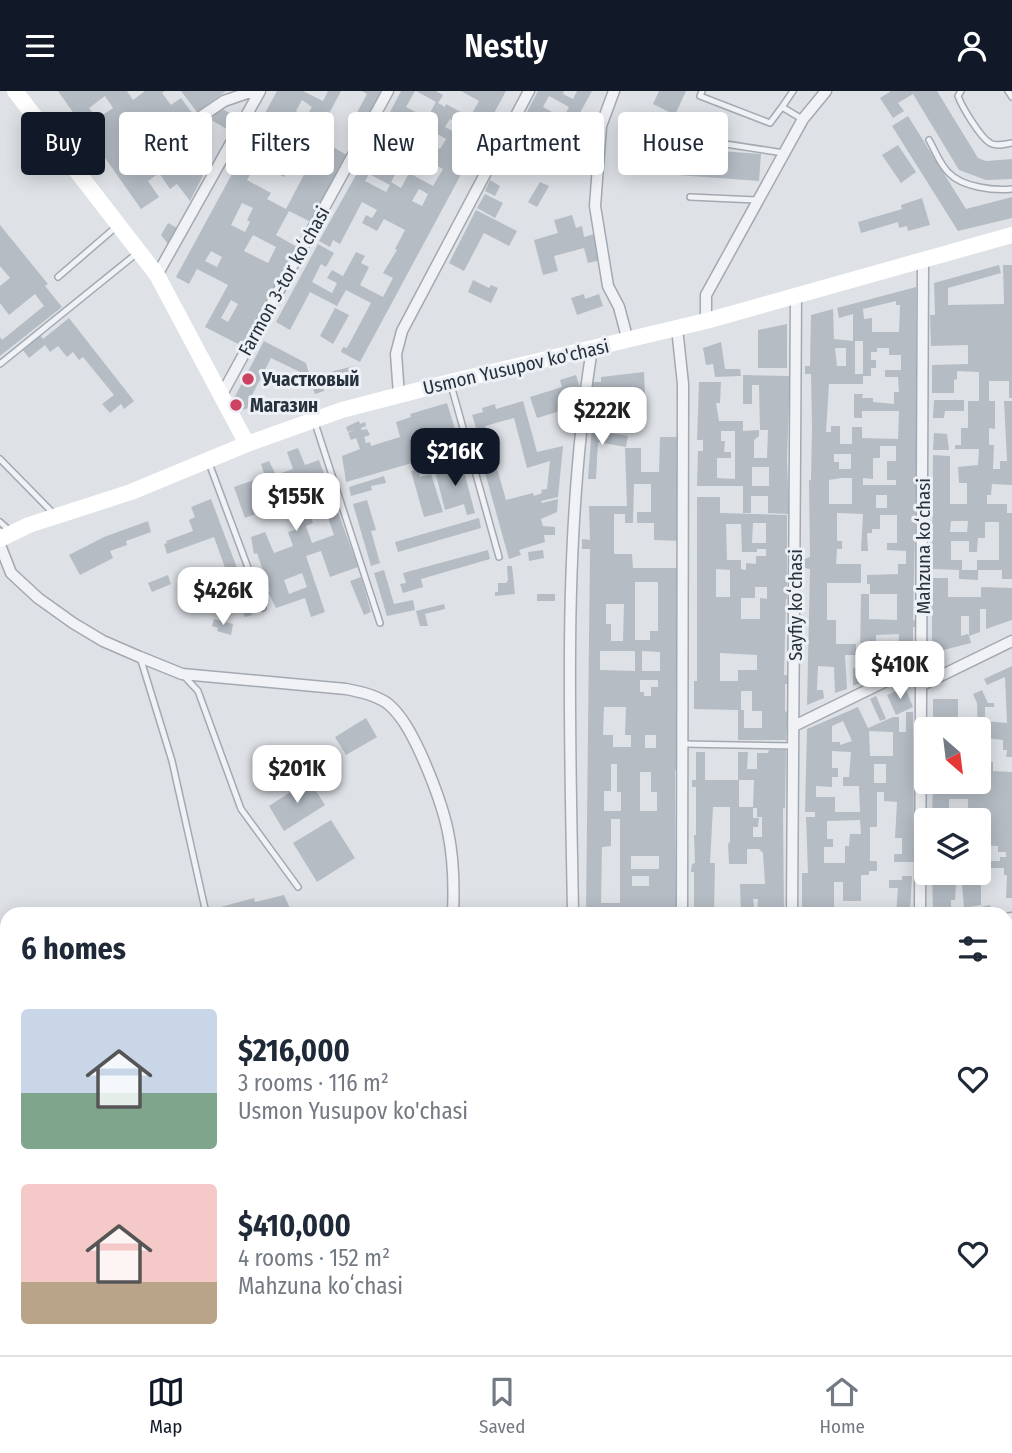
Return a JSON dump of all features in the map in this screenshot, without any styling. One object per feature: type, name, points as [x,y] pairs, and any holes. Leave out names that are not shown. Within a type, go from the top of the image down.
[{"type":"main road","points":[[15,91],[157,275],[247,444]]},
{"type":"main road","name":"Usmon Yusupov ko'chasi","points":[[4,531],[131,492],[247,444],[399,395],[706,321],[1012,235]]},
{"type":"street","points":[[208,112],[224,101],[253,91]]},
{"type":"street","points":[[157,275],[260,91]]},
{"type":"street","name":"Farmon 3-tor koʻchasi","points":[[221,396],[387,91]]},
{"type":"street","points":[[399,395],[396,354],[402,331],[529,91]]},
{"type":"street","points":[[614,91],[601,126],[595,206],[608,286],[619,307],[628,341]]},
{"type":"street","points":[[706,321],[706,295],[803,119],[826,91]]},
{"type":"street","name":"Mahzuna koʻchasi","points":[[920,907],[923,262]]},
{"type":"street","name":"Sayfiy koʻchasi","points":[[792,907],[796,297]]},
{"type":"street","points":[[677,328],[683,384],[682,907]]},
{"type":"street","points":[[573,907],[570,703],[572,589],[578,466],[584,398],[592,349]]},
{"type":"street","points":[[0,545],[11,573],[38,598],[93,635],[140,657],[182,674],[346,689],[364,692],[388,705],[405,725],[416,745],[434,783],[447,821],[453,866],[453,907]]},
{"type":"street","points":[[922,685],[1012,641]]},
{"type":"street","points":[[794,726],[923,663]]},
{"type":"lane","points":[[702,91],[700,96],[770,123],[793,91]]},
{"type":"lane","points":[[961,91],[958,96],[963,110],[989,143],[1012,143]]},
{"type":"lane","points":[[1008,91],[1012,97]]},
{"type":"lane","points":[[782,107],[803,119]]},
{"type":"lane","points":[[929,140],[948,173],[962,182],[1002,190],[1012,189]]},
{"type":"lane","points":[[728,144],[784,153]]},
{"type":"lane","points":[[690,197],[757,200]]},
{"type":"lane","points":[[58,277],[118,225]]},
{"type":"lane","points":[[0,364],[139,252]]},
{"type":"lane","points":[[450,382],[499,557]]},
{"type":"lane","points":[[314,421],[380,623]]},
{"type":"lane","points":[[0,459],[56,516]]},
{"type":"lane","points":[[208,460],[263,608]]},
{"type":"lane","points":[[140,657],[172,761],[205,907]]},
{"type":"lane","points":[[182,674],[198,691],[241,809],[298,887]]},
{"type":"lane","points":[[682,744],[794,746]]},
{"type":"building","points":[[58,91],[127,91],[133,100],[145,91],[165,91],[162,93],[171,105],[181,98],[192,112],[119,112],[119,175],[156,175],[148,181],[159,197],[141,209],[105,158],[105,114],[113,108],[105,96],[89,108],[92,112],[73,112]]},
{"type":"building","points":[[181,91],[226,91],[197,112]]},
{"type":"building","points":[[277,91],[303,91],[323,101],[328,91],[341,91],[330,112],[309,112],[312,107],[302,100],[298,112],[266,112]]},
{"type":"building","points":[[362,91],[382,91],[371,112],[357,112],[367,94]]},
{"type":"building","points":[[401,91],[415,91],[406,107],[416,112],[390,112]]},
{"type":"building","points":[[416,91],[436,91],[443,95],[438,103],[461,112],[452,112],[452,120],[450,119],[445,127],[452,131],[452,175],[461,175],[360,362],[341,352],[343,347],[347,348],[371,303],[346,290],[337,306],[310,292],[290,330],[276,322],[318,244],[334,253],[326,267],[321,264],[312,282],[332,293],[337,283],[327,278],[332,270],[343,276],[356,252],[365,256],[361,263],[369,267],[360,285],[383,297],[393,278],[383,273],[405,230],[384,219],[377,231],[362,223],[366,215],[372,218],[377,210],[362,202],[340,244],[333,240],[330,247],[319,241],[356,175],[368,175],[365,181],[386,192],[390,185],[371,175],[395,175],[391,182],[401,188],[408,175],[433,186],[443,169],[438,166],[438,148],[440,149],[446,139],[438,134],[438,112],[430,112],[436,102]],"holes":[[[419,189],[428,194],[422,206],[412,201]]]},
{"type":"building","points":[[461,91],[506,91],[495,112],[473,112],[479,101]]},
{"type":"building","points":[[538,91],[564,91],[563,94],[573,99],[577,91],[592,91],[580,112],[566,112],[569,107],[549,96],[543,107],[552,112],[527,112]]},
{"type":"building","points":[[659,91],[686,91],[676,112],[669,112],[653,104]]},
{"type":"building","points":[[891,91],[937,91],[978,158],[986,161],[1012,159],[1012,179],[986,180],[959,170],[913,94],[898,103],[904,111],[893,118],[880,98]]},
{"type":"building","points":[[219,107],[228,112],[226,128],[212,121]]},
{"type":"building","points":[[908,116],[966,209],[1012,197],[1012,218],[958,231],[892,126]]},
{"type":"building","points":[[898,145],[916,172],[901,183],[882,155]]},
{"type":"building","points":[[334,148],[347,155],[311,222],[289,211],[276,235],[297,247],[244,347],[205,327],[228,285],[197,269],[189,284],[176,277],[231,175],[250,175],[247,180],[271,193],[267,199],[286,209],[304,175],[334,175]],"holes":[[[242,203],[253,208],[245,232],[231,225]],[[253,235],[276,247],[268,263],[244,251]],[[211,251],[222,257],[217,267],[205,261]],[[231,300],[238,304],[228,322],[221,318]]]},
{"type":"building","points":[[728,152],[761,154],[759,181],[677,175],[728,175]]},
{"type":"building","points":[[160,175],[203,175],[190,201],[177,184],[170,189]]},
{"type":"building","points":[[490,180],[500,186],[495,196],[485,191]]},
{"type":"building","points":[[540,182],[549,186],[537,207],[528,202]]},
{"type":"building","points":[[485,194],[503,203],[495,218],[477,208]]},
{"type":"building","points":[[922,198],[930,225],[908,231],[907,226],[899,228],[898,222],[861,233],[858,222],[902,209],[901,205]]},
{"type":"building","points":[[476,210],[517,231],[509,246],[484,233],[464,271],[449,263]]},
{"type":"building","points":[[572,215],[576,228],[582,226],[584,237],[594,234],[601,260],[588,263],[584,248],[554,256],[558,271],[543,275],[534,240],[558,233],[554,220]]},
{"type":"building","points":[[168,223],[177,228],[168,244],[161,235]]},
{"type":"building","points":[[0,225],[48,284],[45,286],[62,307],[0,356],[0,337],[2,340],[44,306],[35,294],[9,315],[0,303],[0,286],[10,278],[0,266]]},
{"type":"building","points":[[999,265],[1001,273],[948,288],[948,305],[1004,304],[1003,265],[1012,265],[1012,398],[1009,398],[1009,381],[989,381],[989,401],[995,401],[995,429],[989,428],[989,445],[994,445],[993,469],[1000,469],[1000,461],[1007,461],[1004,401],[1012,401],[1012,485],[992,484],[991,495],[987,495],[987,504],[1007,504],[1007,513],[1012,513],[1012,579],[1002,579],[1002,570],[978,570],[978,580],[959,579],[959,570],[932,569],[933,455],[950,456],[950,504],[967,504],[967,483],[959,483],[958,467],[978,465],[979,449],[955,449],[955,445],[961,445],[961,428],[968,428],[968,401],[979,401],[979,372],[957,371],[954,393],[932,393],[932,365],[968,364],[968,345],[931,346],[930,315],[935,315],[934,283]],"holes":[[[951,521],[968,521],[967,532],[950,532]],[[985,522],[999,522],[999,560],[977,560],[977,570],[962,570],[962,560],[951,560],[951,541],[969,541],[969,552],[977,552],[978,538],[985,538]]]},
{"type":"building","points":[[473,280],[489,288],[491,285],[498,288],[491,303],[468,292]]},
{"type":"building","points":[[916,287],[917,446],[913,620],[916,621],[916,627],[913,627],[913,660],[853,686],[853,668],[867,669],[888,659],[898,660],[899,634],[876,635],[876,654],[860,657],[861,594],[869,594],[869,619],[897,620],[897,594],[870,594],[867,575],[898,574],[898,564],[906,564],[906,551],[887,550],[887,543],[897,543],[897,515],[880,515],[880,529],[872,529],[872,533],[867,533],[868,551],[861,551],[863,514],[837,513],[837,541],[842,541],[842,549],[837,549],[836,564],[861,564],[861,583],[827,583],[827,620],[836,620],[836,644],[856,644],[856,655],[845,655],[847,689],[835,693],[834,667],[818,666],[817,690],[823,690],[824,698],[807,705],[810,569],[805,568],[805,559],[810,557],[809,480],[812,427],[811,374],[805,374],[805,366],[810,366],[811,315],[833,309],[834,339],[853,341],[853,314],[839,318],[837,308]],"holes":[[[896,301],[896,305],[900,305],[899,332],[872,332],[872,318],[864,319],[863,309]],[[855,341],[863,341],[863,374],[855,374]],[[835,348],[846,348],[846,366],[837,366]],[[877,348],[889,348],[889,355],[901,355],[901,370],[885,370],[885,377],[898,377],[899,392],[894,392],[894,404],[873,402],[873,398],[862,398],[863,394],[854,394],[854,418],[862,418],[862,411],[899,411],[898,439],[862,438],[862,427],[852,427],[852,444],[840,444],[840,426],[831,426],[831,432],[826,432],[829,384],[863,384],[863,376],[871,376],[871,368],[876,368],[876,360],[871,360],[871,352],[877,352]],[[880,446],[896,446],[896,461],[887,461],[887,480],[896,480],[896,485],[863,485],[863,478],[873,479],[873,458],[880,458]],[[834,454],[851,454],[851,469],[839,469],[839,462],[834,462]],[[852,478],[852,504],[829,504],[829,480]],[[876,495],[887,495],[887,508],[876,508]]]},
{"type":"building","points":[[584,294],[585,299],[599,294],[603,306],[577,315],[571,298]]},
{"type":"building","points":[[335,308],[349,315],[333,344],[320,336]]},
{"type":"building","points":[[69,318],[134,401],[124,409],[121,404],[110,413],[102,404],[114,395],[83,357],[79,360],[73,352],[67,357],[58,346],[50,352],[45,345],[29,358],[22,349],[40,335],[43,339]]},
{"type":"building","points":[[787,324],[787,368],[758,368],[758,330]]},
{"type":"building","points":[[264,341],[306,363],[310,377],[354,366],[359,386],[351,388],[348,378],[323,384],[324,391],[315,394],[312,385],[303,387],[300,372],[271,358],[251,397],[261,403],[243,410],[231,404]]},
{"type":"building","points":[[721,342],[725,369],[740,369],[741,376],[715,377],[713,364],[706,365],[703,348]]},
{"type":"building","points":[[644,372],[645,394],[593,396],[593,382],[601,382],[601,377]]},
{"type":"building","points":[[576,375],[581,390],[572,392],[577,406],[537,418],[530,397],[562,387],[560,380]]},
{"type":"building","points":[[743,375],[790,376],[787,458],[789,514],[768,513],[768,496],[751,496],[751,513],[743,513],[743,486],[697,486],[698,451],[703,451],[703,440],[697,440],[699,382],[721,382],[720,403],[716,403],[719,421],[743,421],[743,431],[759,430],[759,436],[754,440],[754,458],[767,458],[768,430],[760,430],[759,385],[752,385],[752,404],[743,404]],"holes":[[[721,431],[735,431],[735,479],[717,478],[717,458],[731,458],[731,452],[724,452],[725,441],[721,441]],[[752,467],[769,467],[769,486],[752,486]]]},
{"type":"building","points":[[632,395],[633,400],[601,401],[601,397]]},
{"type":"building","points":[[934,400],[964,400],[964,411],[945,411],[944,418],[933,418]]},
{"type":"building","points":[[523,401],[537,452],[563,446],[558,497],[541,501],[542,503],[558,499],[557,512],[541,519],[543,526],[555,527],[555,535],[544,535],[545,542],[519,550],[521,555],[509,559],[473,429],[476,428],[472,415],[495,404],[496,409]],"holes":[[[514,418],[527,468],[550,461],[547,489],[534,496],[533,493],[506,500],[485,426]]]},
{"type":"building","points":[[447,403],[461,449],[346,482],[342,456],[360,449],[356,438],[351,440],[348,433],[354,430],[348,432],[346,427],[359,421],[360,424],[365,422],[366,426],[361,428],[367,429],[370,435],[364,437],[366,443],[370,442],[371,446],[400,437],[396,422],[411,417],[410,414]]},
{"type":"building","points":[[592,425],[599,425],[599,431],[628,436],[626,447],[598,442],[596,479],[588,479]]},
{"type":"building","points":[[934,433],[947,434],[949,450],[933,450]]},
{"type":"building","points":[[660,437],[679,437],[681,541],[654,540],[654,523],[637,523],[637,512],[651,512],[651,484],[634,484],[633,523],[625,523],[625,514],[614,514],[614,554],[632,554],[633,568],[679,568],[676,701],[680,770],[675,770],[675,792],[676,903],[679,903],[679,907],[586,907],[590,549],[582,549],[582,539],[590,540],[589,506],[627,506],[625,448],[641,448],[641,472],[659,472]],"holes":[[[635,582],[658,582],[658,631],[650,631],[650,640],[635,640]],[[606,604],[624,604],[623,641],[611,641],[611,624],[606,624]],[[600,651],[635,651],[635,671],[600,670]],[[642,651],[660,652],[660,671],[642,671]],[[640,680],[658,680],[658,687],[651,687],[651,696],[644,696],[644,692],[640,692]],[[604,707],[626,707],[625,735],[631,735],[631,747],[613,747],[613,735],[603,735]],[[645,735],[656,735],[656,748],[645,748]],[[611,764],[617,764],[617,792],[621,792],[621,811],[604,811],[604,791],[611,791]],[[640,772],[651,772],[651,792],[657,792],[657,811],[640,811]],[[611,819],[620,819],[620,903],[601,903],[602,847],[611,846]],[[631,856],[659,856],[659,869],[631,869]],[[632,876],[649,876],[649,886],[632,886]]]},
{"type":"building","points":[[298,448],[305,465],[319,460],[358,567],[330,577],[321,551],[306,556],[325,612],[311,617],[305,598],[276,608],[268,592],[270,591],[257,553],[254,554],[251,537],[265,532],[274,553],[293,546],[288,532],[297,529],[294,521],[303,518],[297,501],[304,498],[313,523],[306,526],[312,543],[334,535],[322,501],[314,504],[311,494],[319,491],[315,477],[299,482],[299,498],[245,518],[234,487],[265,476],[261,464],[269,461],[276,475],[293,469],[287,452]],"holes":[[[302,573],[307,587],[289,594],[284,580]]]},
{"type":"building","points":[[462,464],[475,513],[467,515],[464,504],[445,510],[435,471]]},
{"type":"building","points":[[418,469],[420,477],[431,474],[443,512],[424,517],[411,471]]},
{"type":"building","points":[[384,476],[386,483],[371,486],[372,490],[351,496],[349,487]]},
{"type":"building","points":[[697,497],[720,497],[720,513],[787,515],[784,675],[789,675],[789,684],[785,684],[785,711],[788,713],[786,740],[738,740],[738,710],[694,709],[694,681],[697,681]],"holes":[[[753,523],[766,523],[766,543],[752,543]],[[726,524],[741,524],[742,552],[766,549],[766,556],[756,556],[756,564],[746,563],[746,570],[741,569],[741,560],[727,560]],[[716,569],[730,570],[730,597],[716,597]],[[755,587],[767,587],[767,599],[760,598],[760,619],[741,619],[741,598],[755,598]],[[720,653],[757,655],[757,670],[738,670],[738,681],[720,681]],[[741,691],[752,691],[752,711],[762,711],[762,728],[744,728],[744,710],[741,710]]]},
{"type":"building","points":[[211,499],[248,597],[252,615],[245,617],[239,600],[237,601],[214,537],[167,554],[164,544],[166,541],[193,531],[189,520],[195,517],[191,507]]},
{"type":"building","points":[[367,500],[376,530],[371,531],[380,563],[371,566],[353,504]]},
{"type":"building","points":[[479,518],[481,528],[398,552],[395,542]]},
{"type":"building","points":[[148,521],[151,532],[126,541],[127,545],[110,551],[113,558],[80,575],[69,555],[104,537]]},
{"type":"building","points":[[488,550],[490,559],[421,579],[423,587],[403,593],[400,584],[406,583],[403,573]]},
{"type":"building","points":[[543,550],[544,558],[529,561],[528,552]]},
{"type":"building","points":[[507,566],[512,566],[515,594],[495,596],[498,583],[506,583],[508,580]]},
{"type":"building","points":[[384,570],[394,604],[413,600],[415,610],[387,616],[374,573]]},
{"type":"building","points":[[168,575],[171,584],[152,592],[148,583]]},
{"type":"building","points":[[361,577],[371,612],[364,615],[350,581]]},
{"type":"building","points":[[933,578],[948,578],[948,597],[981,597],[981,587],[1012,588],[1012,620],[986,629],[986,609],[980,609],[980,632],[969,636],[971,643],[932,653],[932,608],[927,608],[927,597],[933,597]],"holes":[[[961,616],[969,616],[969,636],[961,636]]]},
{"type":"building","points":[[537,594],[555,594],[555,601],[537,601]]},
{"type":"building","points":[[444,604],[445,609],[425,614],[428,626],[420,626],[416,611]]},
{"type":"building","points":[[214,619],[233,624],[231,635],[217,631],[218,628],[212,626]]},
{"type":"building","points":[[1012,666],[1012,757],[1006,757],[1007,750],[1003,750],[1003,740],[991,739],[991,722],[1007,723],[1005,677],[987,685],[984,679]]},
{"type":"building","points":[[905,687],[913,707],[896,715],[887,695]]},
{"type":"building","points":[[982,690],[988,703],[994,703],[994,707],[985,707],[985,717],[977,717],[977,703],[973,694]]},
{"type":"building","points":[[876,696],[886,719],[880,721],[870,699]]},
{"type":"building","points":[[933,699],[958,699],[958,717],[933,717]]},
{"type":"building","points":[[858,707],[868,728],[899,717],[899,732],[906,732],[906,712],[913,712],[914,862],[894,862],[894,854],[902,854],[902,838],[895,838],[897,802],[884,801],[884,792],[877,792],[877,827],[870,827],[870,861],[877,861],[877,871],[861,875],[861,901],[843,901],[843,882],[834,882],[834,907],[802,907],[802,873],[808,873],[806,817],[815,817],[815,812],[805,812],[807,729]],"holes":[[[843,721],[852,741],[840,745],[840,742],[832,742],[832,726]],[[869,731],[893,732],[893,756],[870,756]],[[832,751],[851,752],[849,777],[843,777],[843,786],[859,786],[860,812],[835,812],[835,797],[816,797],[816,786],[832,787],[832,777],[838,777],[838,768],[832,768]],[[874,764],[886,764],[886,783],[874,783]],[[860,820],[861,834],[850,834],[849,846],[845,846],[845,863],[824,863],[824,847],[833,847],[833,839],[827,839],[827,821]]]},
{"type":"building","points":[[366,718],[377,737],[346,755],[335,737]]},
{"type":"building","points":[[786,750],[783,808],[784,907],[757,907],[758,899],[753,899],[754,907],[741,907],[740,884],[765,884],[763,853],[759,849],[747,849],[747,864],[729,864],[730,807],[713,807],[710,863],[715,863],[714,907],[694,907],[694,872],[691,872],[692,864],[695,863],[696,787],[692,787],[692,780],[696,780],[696,752],[705,752],[705,780],[738,780],[738,752],[748,752],[747,769],[757,769],[757,753]],"holes":[[[739,780],[754,780],[753,808],[739,807]],[[753,808],[757,808],[757,817],[762,817],[762,837],[753,837],[753,827],[758,827],[759,818],[753,818]]]},
{"type":"building","points":[[991,762],[993,771],[1012,772],[1012,898],[1006,898],[1007,875],[1004,875],[1004,868],[991,868],[991,861],[1000,861],[1000,857],[1006,857],[1006,852],[998,852],[998,846],[991,846],[991,808],[968,808],[968,799],[949,799],[949,808],[932,808],[933,795],[990,795]]},
{"type":"building","points":[[309,780],[325,805],[284,831],[269,806]]},
{"type":"building","points":[[331,820],[355,858],[317,882],[293,843]]},
{"type":"building","points":[[902,876],[912,876],[910,907],[896,907],[898,888],[889,888],[889,880],[902,880]]},
{"type":"building","points":[[932,885],[956,885],[955,900],[951,900],[951,907],[933,907]]},
{"type":"building","points":[[962,885],[981,885],[981,905],[964,907]]},
{"type":"building","points":[[284,895],[289,907],[221,907],[254,898],[255,902]]},
{"type":"place","name":"Участковый","points":[[248,379]]},
{"type":"place","name":"Магазин","points":[[236,405]]}]
